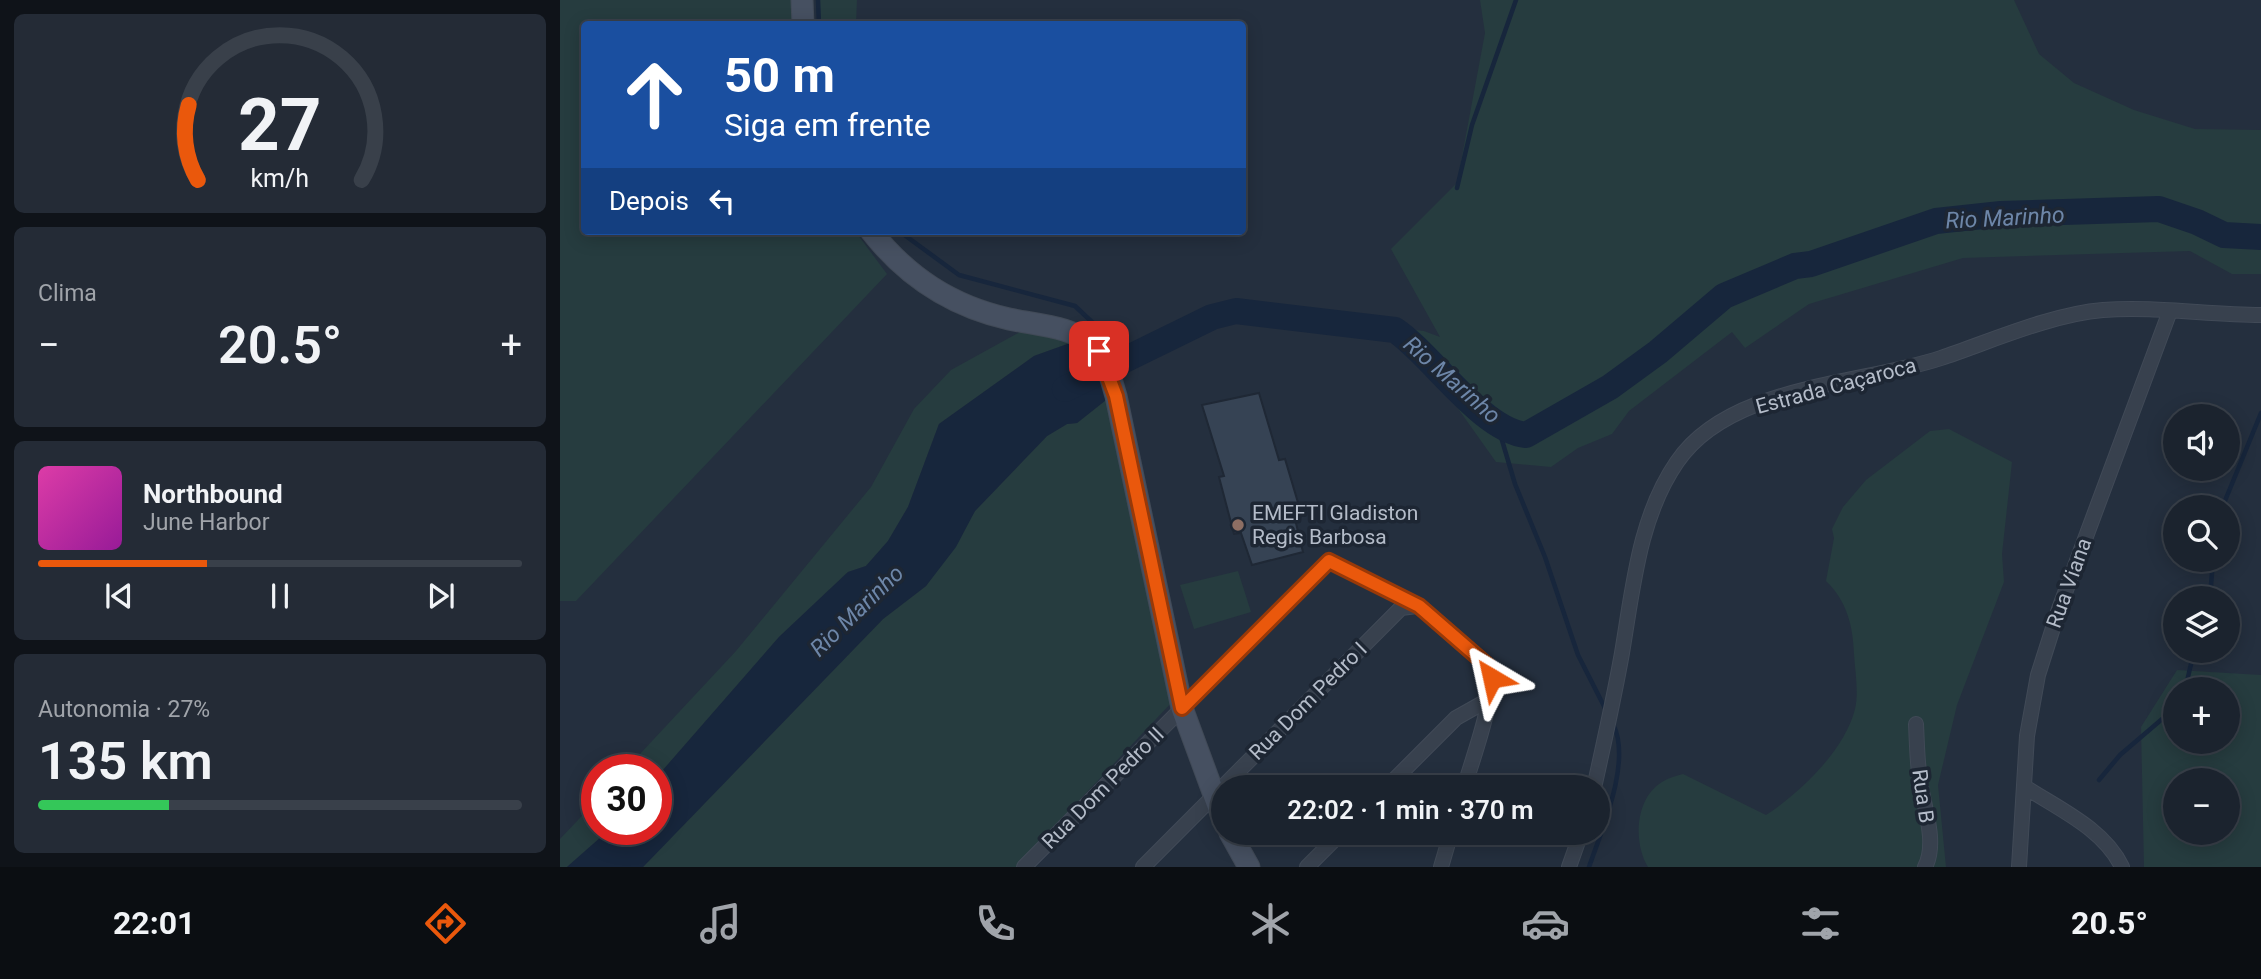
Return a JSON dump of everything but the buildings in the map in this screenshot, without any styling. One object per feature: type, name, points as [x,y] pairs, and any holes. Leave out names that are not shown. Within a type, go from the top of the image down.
[{"type":"main road","points":[[802,0],[803,21]]},
{"type":"main road","points":[[875,235],[915,278],[944,296],[1008,319],[1062,330],[1082,338],[1099,351],[1116,396],[1182,708],[1211,793]]},
{"type":"main road","points":[[1237,845],[1249,867]]},
{"type":"street","name":"Estrada Caçaroca","points":[[1597,775],[1651,507],[1678,460],[1695,440],[1721,421],[1785,397],[1938,359],[2071,317],[2102,310],[2261,315]]},
{"type":"street","name":"Rua Viana","points":[[2020,867],[2027,736],[2038,675],[2059,609],[2170,311]]},
{"type":"street","name":"Rua Dom Pedro II","points":[[1024,867],[1329,561],[1419,606]]},
{"type":"street","points":[[1419,606],[1488,666],[1492,674],[1488,700],[1468,775]]},
{"type":"street","name":"Rua Dom Pedro I","points":[[1233,775],[1401,608],[1419,606]]},
{"type":"street","points":[[1399,775],[1456,718],[1488,700]]},
{"type":"street","name":"Rua B","points":[[1916,724],[1920,780],[1928,829],[1929,850],[1925,867]]},
{"type":"street","points":[[2025,787],[2101,838],[2115,852],[2122,867]]},
{"type":"street","name":"Rua Dom Pedro I","points":[[1143,867],[1211,797]]},
{"type":"street","points":[[1307,867],[1329,845]]},
{"type":"street","points":[[1441,867],[1447,845]]},
{"type":"street","points":[[1569,867],[1577,845]]},
{"type":"green space","points":[[560,0],[792,0],[794,21],[581,21],[581,235],[858,235],[887,274],[576,601],[560,601]]},
{"type":"green space","points":[[816,0],[857,0],[856,21],[818,21]]},
{"type":"green space","points":[[1480,0],[2014,0],[2039,54],[2074,83],[2134,110],[2195,129],[2261,130],[2261,274],[2232,274],[2190,251],[1963,258],[1809,304],[1745,348],[1732,332],[1629,411],[1612,434],[1578,448],[1551,467],[1496,462],[1427,365],[1388,327],[1424,331],[1440,337],[1391,249],[1457,183],[1485,33]]},
{"type":"green space","points":[[1029,327],[1073,342],[1034,356],[939,424],[908,507],[888,541],[866,566],[848,572],[779,637],[672,760],[672,754],[640,754],[736,651],[871,487],[914,409],[951,370]]},
{"type":"green space","points":[[1106,400],[1174,700],[1016,867],[643,867],[664,845],[672,845],[672,837],[883,619],[926,586],[975,511],[1047,436],[1067,424],[1077,423]]},
{"type":"green space","points":[[1949,429],[2012,462],[2002,554],[2004,582],[1957,705],[1938,785],[1946,867],[1648,867],[1640,846],[1639,821],[1646,799],[1662,782],[1683,774],[1766,815],[1806,783],[1842,740],[1855,709],[1857,689],[1850,624],[1839,597],[1826,581],[1834,538],[1832,529],[1843,507],[1866,480],[1930,431]]},
{"type":"green space","points":[[1238,571],[1251,612],[1194,629],[1180,585]]},
{"type":"green space","points":[[2177,670],[2261,675],[2261,867],[2144,867],[2141,727],[2163,692],[2163,754],[2240,754],[2240,677],[2173,677]]},
{"type":"green space","points":[[581,817],[581,845],[592,845],[567,867],[560,867],[560,839]]},
{"type":"water","points":[[1073,342],[1093,359],[1106,400],[1077,423],[1067,424],[1047,436],[975,511],[956,547],[926,586],[883,619],[672,837],[672,760],[779,637],[848,572],[866,566],[888,541],[908,507],[939,424],[1034,356]]},
{"type":"water","points":[[592,845],[664,845],[643,867],[567,867]]},
{"type":"waterway","points":[[818,0],[819,21]]},
{"type":"waterway","points":[[1457,188],[1472,125],[1516,0]]},
{"type":"waterway","name":"Rio Marinho","points":[[1065,389],[1212,317],[1236,311],[1395,330],[1474,406],[1509,430],[1526,435],[1610,387],[1658,352],[1724,296],[1795,266],[1811,264],[1936,221],[2001,214],[2159,209],[2224,235],[2261,237]]},
{"type":"waterway","points":[[904,235],[959,275],[1075,306],[1129,357]]},
{"type":"waterway","points":[[2227,495],[2261,413]]},
{"type":"waterway","points":[[1496,420],[1515,484],[1545,557],[1578,655],[1606,710]]},
{"type":"waterway","points":[[2211,586],[2212,572]]},
{"type":"waterway","points":[[2188,677],[2191,663]]},
{"type":"waterway","points":[[2099,780],[2120,755],[2163,718]]},
{"type":"waterway","points":[[1589,867],[1617,775],[1618,739],[1613,724]]},
{"type":"place","name":"EMEFTI Gladiston Regis Barbosa","points":[[1238,525]]},
{"type":"route","points":[[1099,351],[1116,396],[1182,708],[1329,561],[1419,606],[1488,666],[1492,678]]}]
